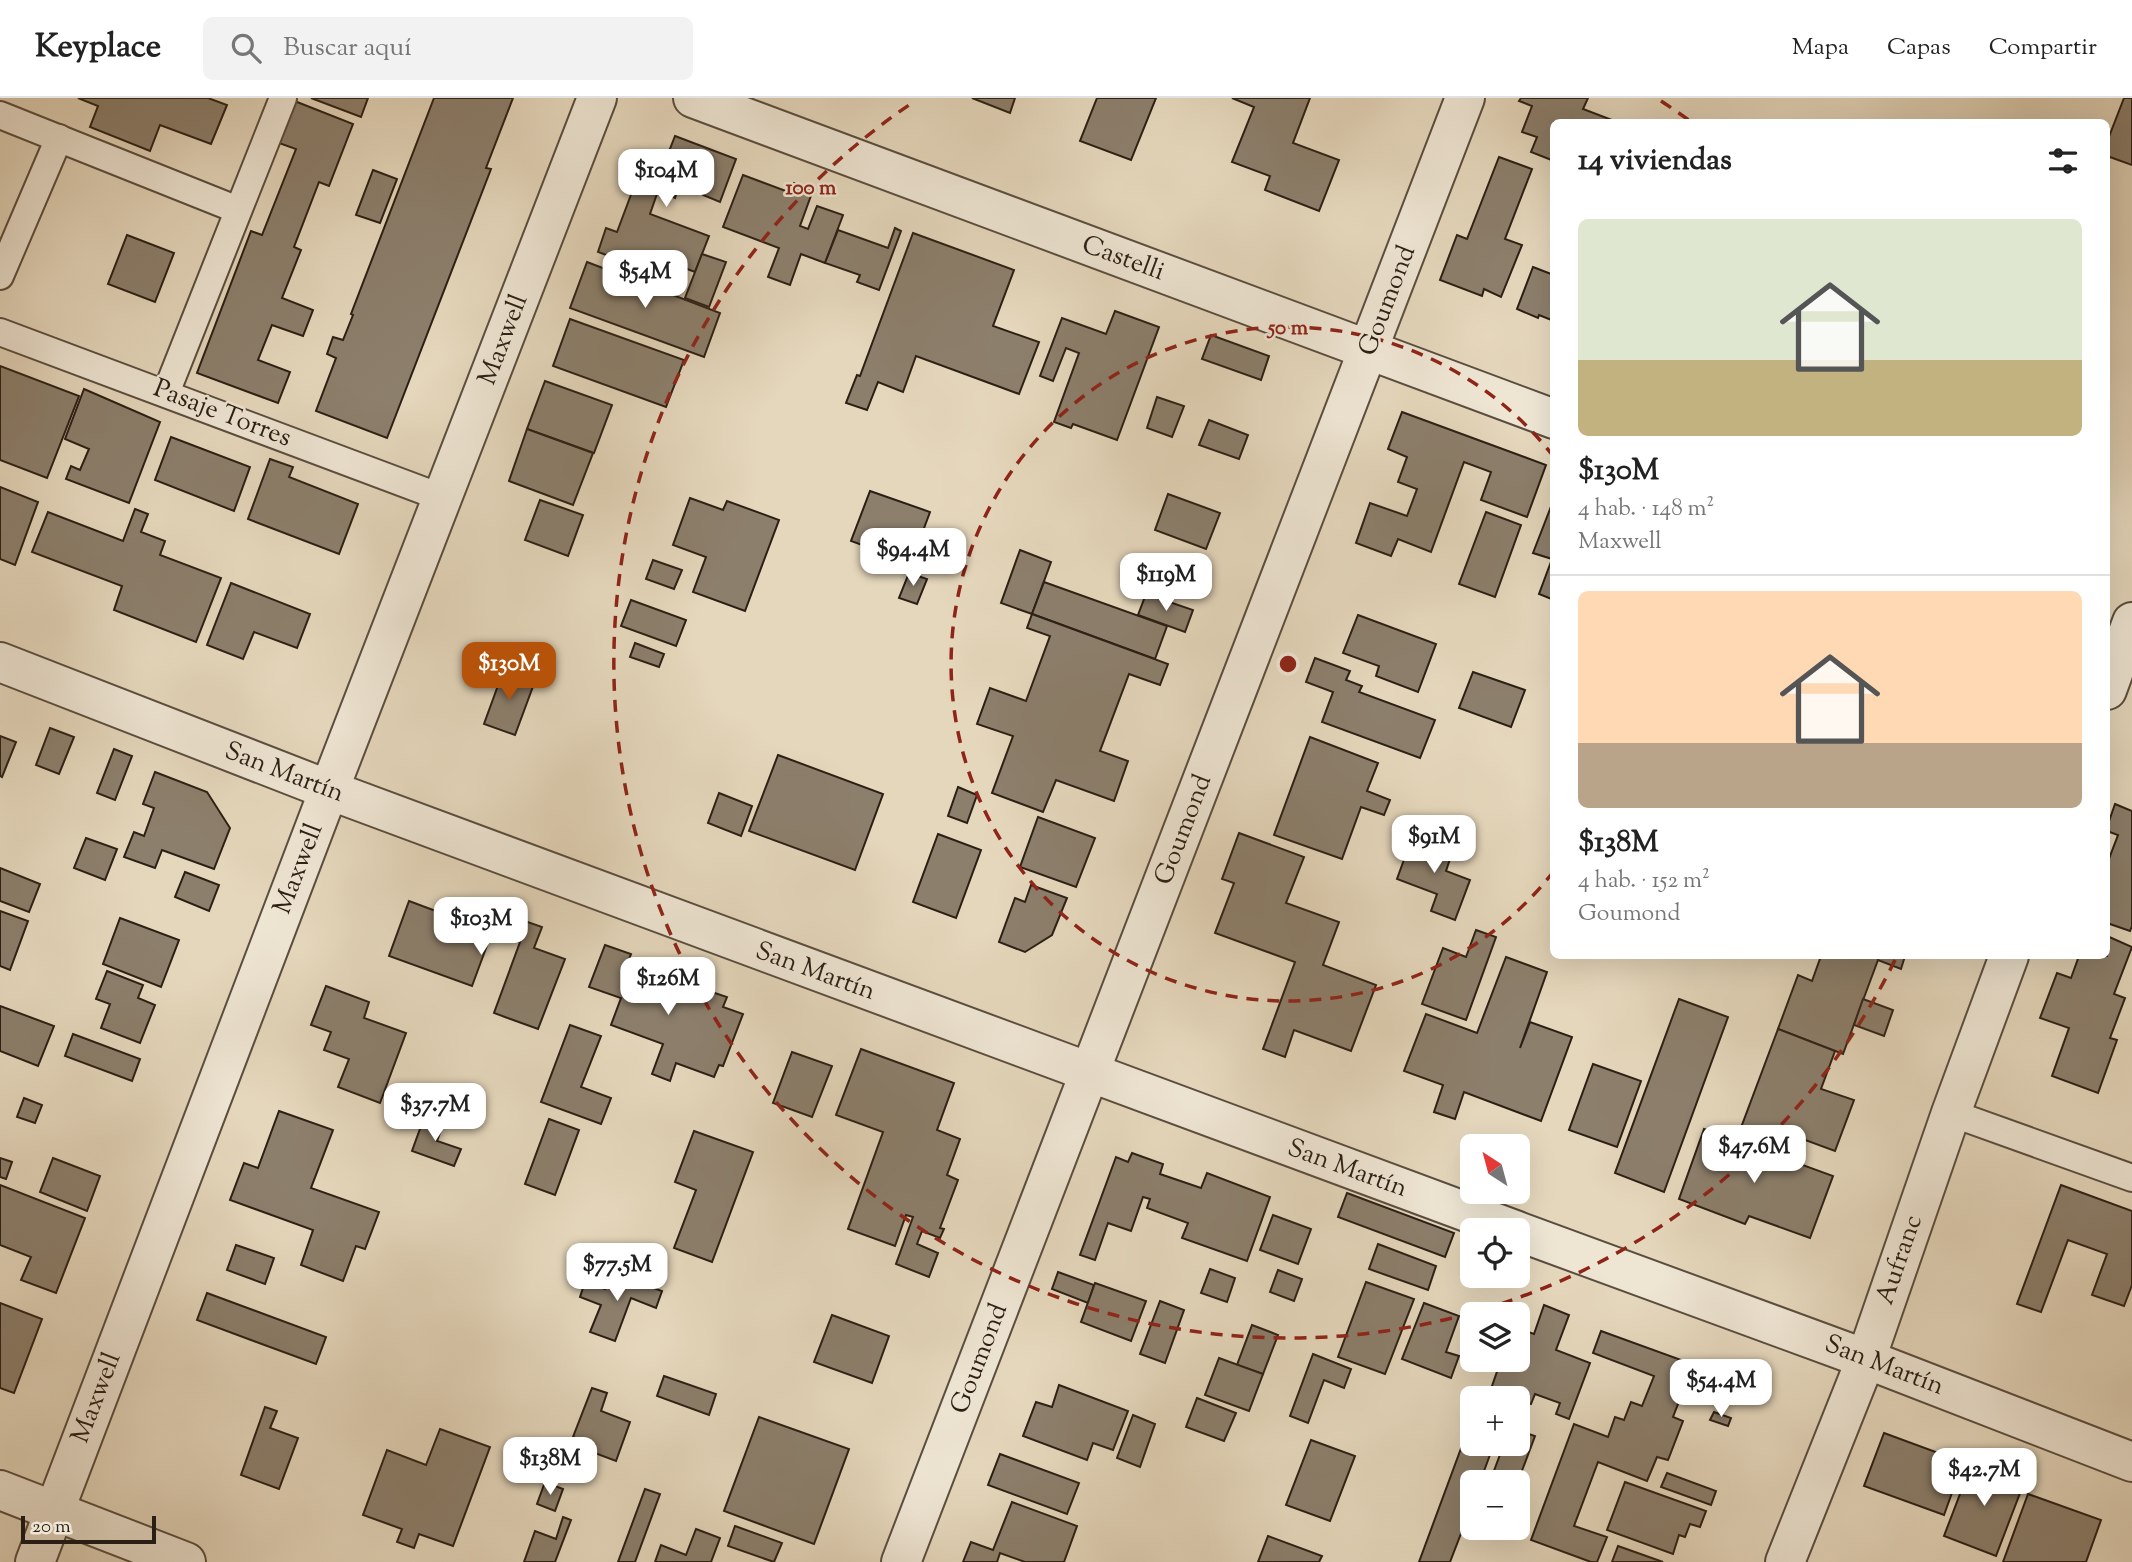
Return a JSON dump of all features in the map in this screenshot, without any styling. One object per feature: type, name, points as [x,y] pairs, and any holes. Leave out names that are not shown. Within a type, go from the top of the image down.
[{"type":"street","name":"Maxwell","points":[[35,1562],[329,790],[597,98]]},
{"type":"street","name":"Castelli","points":[[693,98],[1550,418]]},
{"type":"street","name":"Goumond","points":[[901,1562],[1465,98]]},
{"type":"street","points":[[2110,680],[2125,629]]},
{"type":"street","name":"San Martín","points":[[0,662],[329,790],[1481,1218]]},
{"type":"street","name":"Aufranc","points":[[1785,1562],[1866,1359],[1951,1113],[2008,959]]},
{"type":"street","name":"San Martín","points":[[1530,1236],[1866,1359],[2132,1462]]},
{"type":"street","points":[[0,1490],[186,1562]]},
{"type":"lane","points":[[166,393],[283,98]]},
{"type":"lane","points":[[0,115],[238,210]]},
{"type":"lane","points":[[0,276],[59,138]]},
{"type":"lane","name":"Pasaje Torres","points":[[0,332],[443,498]]},
{"type":"lane","points":[[1951,1113],[2132,1178]]},
{"type":"building","points":[[78,98],[208,98],[227,105],[211,144],[160,125],[150,151],[90,127],[98,106]]},
{"type":"building","points":[[311,98],[368,98],[361,117]]},
{"type":"building","points":[[434,98],[513,98],[486,168],[491,169],[387,438],[316,411],[336,358],[327,354],[333,337],[343,340]]},
{"type":"building","points":[[972,98],[1015,98],[1010,113]]},
{"type":"building","points":[[1097,98],[1156,98],[1131,160],[1080,141]]},
{"type":"building","points":[[1232,98],[1310,98],[1293,143],[1339,160],[1319,211],[1265,190],[1270,176],[1232,162],[1254,107]]},
{"type":"building","points":[[1521,98],[1588,98],[1583,109],[1609,119],[1550,119],[1550,159],[1531,152],[1537,137],[1522,132],[1532,106],[1519,101]]},
{"type":"building","points":[[2124,98],[2132,98],[2132,165],[2110,157],[2110,134]]},
{"type":"building","points":[[292,100],[353,124],[329,186],[319,182],[294,247],[301,250],[282,298],[313,310],[303,336],[272,325],[258,360],[290,372],[278,403],[197,373],[251,231],[262,235],[296,149],[276,142]]},
{"type":"building","points":[[675,136],[736,159],[720,202],[703,195],[711,170],[688,162],[675,198],[658,191],[650,214],[709,236],[695,272],[647,254],[642,268],[598,252],[606,228],[617,232],[647,152],[666,159]]},
{"type":"building","points":[[1499,157],[1532,169],[1505,239],[1522,245],[1501,297],[1484,289],[1482,296],[1440,280],[1457,235],[1467,239]]},
{"type":"building","points":[[373,170],[397,179],[380,223],[356,215]]},
{"type":"building","points":[[743,175],[791,193],[794,183],[813,190],[800,226],[808,229],[817,206],[843,215],[825,263],[801,254],[790,285],[768,277],[779,248],[723,227]]},
{"type":"building","points":[[895,228],[901,231],[879,290],[857,282],[860,275],[825,263],[838,230],[888,248]]},
{"type":"building","points":[[913,233],[1014,270],[993,326],[1039,342],[1019,394],[916,356],[903,392],[878,382],[867,410],[846,403],[857,375],[860,376]]},
{"type":"building","points":[[127,235],[174,253],[155,302],[108,284]]},
{"type":"building","points":[[702,254],[726,262],[709,307],[685,298]]},
{"type":"building","points":[[587,262],[720,313],[704,357],[570,308]]},
{"type":"building","points":[[1533,267],[1550,274],[1550,319],[1539,315],[1538,318],[1517,309]]},
{"type":"building","points":[[1115,311],[1159,327],[1117,440],[1073,424],[1071,428],[1054,422],[1079,353],[1066,348],[1053,381],[1040,376],[1062,318],[1106,334]]},
{"type":"building","points":[[570,319],[684,360],[666,407],[553,366]]},
{"type":"building","points":[[1211,335],[1269,356],[1261,380],[1202,359]]},
{"type":"building","points":[[0,366],[79,396],[47,478],[0,460]]},
{"type":"building","points":[[545,381],[612,405],[594,453],[527,429]]},
{"type":"building","points":[[84,389],[160,422],[129,503],[66,479],[71,466],[80,470],[89,449],[65,439]]},
{"type":"building","points":[[1157,397],[1184,406],[1172,437],[1147,428]]},
{"type":"building","points":[[1402,412],[1546,465],[1527,517],[1481,500],[1491,472],[1464,462],[1431,552],[1398,539],[1391,556],[1356,543],[1370,503],[1407,516],[1417,489],[1398,482],[1407,457],[1388,449]]},
{"type":"building","points":[[1209,420],[1248,435],[1239,459],[1199,445]]},
{"type":"building","points":[[527,429],[593,453],[573,505],[509,481]]},
{"type":"building","points":[[171,437],[250,467],[234,511],[155,480]]},
{"type":"building","points":[[270,459],[293,467],[289,477],[358,504],[339,554],[248,519]]},
{"type":"building","points":[[0,487],[38,502],[15,565],[0,559]]},
{"type":"building","points":[[870,491],[930,512],[911,563],[851,541]]},
{"type":"building","points":[[1168,494],[1220,513],[1206,549],[1155,530]]},
{"type":"building","points":[[690,498],[723,510],[727,501],[779,520],[745,611],[693,592],[706,557],[673,545]]},
{"type":"building","points":[[540,500],[583,515],[568,556],[525,540]]},
{"type":"building","points":[[135,509],[148,514],[141,532],[165,541],[160,555],[221,578],[196,642],[114,610],[122,586],[32,552],[48,512],[123,541]]},
{"type":"building","points":[[1550,509],[1550,558],[1533,553]]},
{"type":"building","points":[[1486,512],[1521,525],[1495,597],[1459,584]]},
{"type":"building","points":[[1020,550],[1051,562],[1032,614],[1001,603]]},
{"type":"building","points":[[653,560],[682,570],[674,589],[646,579]]},
{"type":"building","points":[[1550,564],[1550,598],[1539,594]]},
{"type":"building","points":[[909,573],[927,579],[917,604],[899,598]]},
{"type":"building","points":[[1044,582],[1167,626],[1155,659],[1032,614]]},
{"type":"building","points":[[231,583],[310,614],[297,648],[254,632],[243,659],[207,645]]},
{"type":"building","points":[[1146,594],[1193,610],[1185,632],[1138,615]]},
{"type":"building","points":[[631,600],[686,620],[676,646],[621,626]]},
{"type":"building","points":[[1032,614],[1168,664],[1160,685],[1129,674],[1100,751],[1128,761],[1114,801],[1056,780],[1043,812],[992,793],[1013,736],[977,724],[990,688],[1026,701],[1050,636],[1027,628]]},
{"type":"building","points":[[1358,615],[1436,644],[1418,692],[1376,676],[1379,666],[1343,653]]},
{"type":"building","points":[[635,643],[664,654],[659,667],[630,657]]},
{"type":"building","points":[[1315,658],[1350,671],[1346,680],[1362,686],[1359,692],[1435,720],[1420,758],[1322,722],[1333,692],[1306,682]]},
{"type":"building","points":[[504,669],[535,681],[515,735],[484,724]]},
{"type":"building","points":[[1473,672],[1525,690],[1511,727],[1459,708]]},
{"type":"building","points":[[50,728],[74,737],[59,774],[36,765]]},
{"type":"building","points":[[0,736],[16,742],[2,777],[0,776]]},
{"type":"building","points":[[1310,737],[1378,763],[1367,791],[1390,800],[1384,815],[1361,807],[1342,859],[1274,835]]},
{"type":"building","points":[[114,749],[132,756],[115,800],[97,793]]},
{"type":"building","points":[[778,755],[883,794],[855,870],[749,831]]},
{"type":"building","points":[[155,772],[207,792],[230,828],[214,869],[162,850],[155,868],[124,857],[134,832],[144,836],[154,808],[143,804]]},
{"type":"building","points":[[958,787],[977,795],[967,823],[948,816]]},
{"type":"building","points":[[719,793],[752,806],[741,836],[708,823]]},
{"type":"building","points":[[2115,804],[2132,811],[2130,931],[2110,924],[2110,856],[2118,835],[2110,832],[2110,818]]},
{"type":"building","points":[[1038,817],[1095,838],[1076,887],[1020,867]]},
{"type":"building","points":[[1239,833],[1304,857],[1286,903],[1339,922],[1323,965],[1376,985],[1351,1051],[1294,1030],[1285,1057],[1263,1049],[1295,962],[1215,933],[1234,883],[1222,879]]},
{"type":"building","points":[[938,834],[981,850],[956,918],[913,902]]},
{"type":"building","points":[[1413,835],[1453,850],[1446,871],[1470,880],[1455,920],[1431,911],[1437,894],[1397,879]]},
{"type":"building","points":[[86,838],[117,849],[105,880],[74,868]]},
{"type":"building","points":[[0,868],[40,884],[29,912],[0,901]]},
{"type":"building","points":[[185,872],[219,885],[209,911],[175,897]]},
{"type":"building","points":[[1031,885],[1067,898],[1052,935],[1025,952],[999,942],[1015,898],[1025,902]]},
{"type":"building","points":[[409,901],[481,928],[488,908],[542,927],[534,948],[565,959],[538,1029],[494,1013],[520,942],[492,932],[472,986],[389,956]]},
{"type":"building","points":[[0,911],[28,921],[10,970],[0,966]]},
{"type":"building","points":[[120,918],[179,940],[161,987],[103,964]]},
{"type":"building","points":[[1476,930],[1496,937],[1466,1020],[1422,1004],[1443,948],[1466,957]]},
{"type":"building","points":[[2110,937],[2132,947],[2114,994],[2125,998],[2110,1038],[2117,1040],[2098,1093],[2052,1076],[2069,1028],[2040,1018],[2057,973],[2071,978],[2078,959],[2110,959]]},
{"type":"building","points":[[605,945],[631,954],[625,970],[706,1001],[709,991],[727,997],[723,1007],[743,1014],[723,1066],[719,1065],[714,1077],[676,1063],[670,1081],[652,1074],[663,1044],[611,1025],[621,998],[589,987]]},
{"type":"building","points":[[1506,957],[1547,972],[1520,1048],[1530,1022],[1572,1037],[1541,1121],[1464,1092],[1455,1119],[1434,1112],[1443,1085],[1404,1071],[1426,1014],[1477,1033]]},
{"type":"building","points":[[1820,959],[1904,959],[1901,969],[1878,960],[1843,1054],[1778,1029],[1798,975],[1812,981]]},
{"type":"building","points":[[107,971],[143,985],[138,998],[155,1005],[140,1043],[101,1028],[110,1004],[96,999]]},
{"type":"building","points":[[326,986],[369,1002],[364,1018],[406,1033],[380,1103],[338,1087],[349,1059],[324,1050],[331,1032],[311,1025]]},
{"type":"building","points":[[1679,999],[1728,1017],[1664,1192],[1615,1173]]},
{"type":"building","points":[[1863,999],[1893,1010],[1884,1036],[1854,1025]]},
{"type":"building","points":[[0,1006],[54,1026],[38,1066],[0,1051]]},
{"type":"building","points":[[570,1025],[601,1036],[581,1087],[611,1098],[601,1124],[541,1102]]},
{"type":"building","points":[[1778,1029],[1835,1051],[1821,1089],[1854,1100],[1835,1151],[1778,1130],[1770,1153],[1736,1141]]},
{"type":"building","points":[[73,1034],[140,1059],[132,1081],[65,1056]]},
{"type":"building","points":[[861,1049],[954,1083],[937,1130],[960,1139],[947,1175],[958,1180],[940,1228],[944,1229],[940,1238],[922,1231],[917,1244],[938,1253],[929,1277],[896,1264],[913,1217],[906,1215],[895,1246],[848,1229],[883,1132],[836,1115]]},
{"type":"building","points":[[792,1052],[832,1066],[812,1117],[773,1103]]},
{"type":"building","points":[[1593,1064],[1641,1081],[1617,1147],[1569,1130]]},
{"type":"building","points":[[24,1098],[42,1105],[35,1123],[17,1117]]},
{"type":"building","points":[[279,1111],[333,1130],[311,1188],[379,1212],[365,1249],[356,1246],[343,1281],[301,1265],[313,1230],[230,1200],[244,1163],[258,1168]]},
{"type":"building","points":[[425,1115],[444,1122],[437,1141],[461,1149],[454,1166],[412,1151]]},
{"type":"building","points":[[549,1119],[579,1130],[555,1195],[525,1184]]},
{"type":"building","points":[[1704,1129],[1833,1176],[1810,1238],[1749,1216],[1745,1224],[1679,1199]]},
{"type":"building","points":[[694,1131],[753,1152],[712,1262],[674,1248],[696,1190],[675,1182]]},
{"type":"building","points":[[1132,1153],[1163,1164],[1160,1174],[1201,1188],[1207,1173],[1270,1197],[1247,1261],[1182,1238],[1188,1223],[1147,1208],[1150,1199],[1143,1197],[1131,1231],[1108,1223],[1095,1260],[1080,1255],[1116,1157],[1128,1162]]},
{"type":"building","points":[[0,1158],[12,1162],[6,1179],[0,1177]]},
{"type":"building","points":[[53,1158],[100,1176],[87,1211],[40,1192]]},
{"type":"building","points":[[0,1185],[85,1218],[56,1293],[21,1280],[31,1257],[0,1245]]},
{"type":"building","points":[[2061,1185],[2132,1211],[2132,1285],[2124,1306],[2092,1295],[2107,1254],[2068,1240],[2041,1312],[2017,1304]]},
{"type":"building","points":[[1347,1193],[1454,1233],[1445,1257],[1338,1217]]},
{"type":"building","points":[[1273,1215],[1311,1229],[1298,1264],[1260,1250]]},
{"type":"building","points":[[1378,1244],[1436,1266],[1428,1290],[1369,1269]]},
{"type":"building","points":[[236,1245],[274,1258],[265,1284],[227,1270]]},
{"type":"building","points":[[1210,1269],[1235,1278],[1227,1302],[1201,1293]]},
{"type":"building","points":[[1278,1270],[1302,1279],[1294,1301],[1270,1292]]},
{"type":"building","points":[[1058,1272],[1094,1285],[1088,1303],[1052,1289]]},
{"type":"building","points":[[611,1273],[662,1291],[656,1308],[631,1298],[615,1341],[590,1332],[601,1305],[580,1297],[585,1282],[605,1289]]},
{"type":"building","points":[[1366,1282],[1414,1299],[1385,1374],[1338,1357]]},
{"type":"building","points":[[1095,1283],[1146,1301],[1131,1341],[1081,1322]]},
{"type":"building","points":[[207,1293],[326,1337],[316,1364],[197,1320]]},
{"type":"building","points":[[1160,1301],[1184,1310],[1165,1363],[1140,1354]]},
{"type":"building","points":[[0,1303],[42,1319],[14,1393],[0,1388]]},
{"type":"building","points":[[1424,1303],[1459,1316],[1446,1352],[1459,1356],[1451,1378],[1402,1359]]},
{"type":"building","points":[[1544,1305],[1569,1315],[1556,1350],[1590,1363],[1569,1419],[1556,1414],[1560,1403],[1535,1394],[1530,1404],[1530,1386],[1492,1386],[1497,1372],[1530,1372],[1530,1333],[1534,1334]]},
{"type":"building","points":[[832,1315],[889,1336],[872,1383],[814,1362]]},
{"type":"building","points":[[1252,1325],[1278,1335],[1263,1374],[1237,1365]]},
{"type":"building","points":[[1601,1331],[1706,1369],[1693,1403],[1680,1399],[1673,1417],[1683,1421],[1668,1460],[1657,1457],[1647,1481],[1598,1462],[1574,1526],[1607,1537],[1597,1562],[1591,1562],[1531,1540],[1574,1424],[1608,1437],[1615,1417],[1624,1420],[1631,1402],[1642,1406],[1654,1376],[1593,1353]]},
{"type":"building","points":[[1313,1354],[1351,1369],[1344,1388],[1324,1380],[1308,1423],[1290,1416]]},
{"type":"building","points":[[1219,1358],[1263,1374],[1249,1411],[1205,1395]]},
{"type":"building","points":[[664,1376],[716,1394],[709,1415],[657,1396]]},
{"type":"building","points":[[1059,1385],[1128,1411],[1113,1450],[1093,1443],[1087,1460],[1023,1436],[1036,1402],[1052,1407]]},
{"type":"building","points":[[592,1388],[607,1393],[601,1411],[630,1422],[616,1461],[592,1452],[595,1445],[573,1437]]},
{"type":"building","points":[[1197,1398],[1236,1413],[1224,1441],[1186,1427]]},
{"type":"building","points":[[265,1407],[277,1411],[270,1428],[298,1438],[279,1489],[241,1475]]},
{"type":"building","points":[[1714,1412],[1731,1418],[1728,1426],[1710,1420]]},
{"type":"building","points":[[1133,1415],[1155,1424],[1140,1467],[1117,1458]]},
{"type":"building","points":[[759,1417],[849,1449],[814,1544],[724,1511]]},
{"type":"building","points":[[440,1429],[490,1447],[453,1546],[419,1534],[414,1548],[397,1542],[402,1529],[363,1515],[387,1450],[426,1465]]},
{"type":"building","points":[[1884,1433],[1963,1462],[1944,1515],[1864,1486]]},
{"type":"building","points":[[1530,1434],[1535,1436],[1530,1449]]},
{"type":"building","points":[[1311,1440],[1355,1456],[1330,1521],[1286,1505]]},
{"type":"building","points":[[1460,1451],[1460,1456],[1490,1456],[1484,1470],[1460,1470],[1460,1536],[1450,1562],[1419,1562]]},
{"type":"building","points":[[1000,1454],[1079,1483],[1067,1514],[988,1485]]},
{"type":"building","points":[[1500,1456],[1528,1456],[1522,1470],[1494,1470]]},
{"type":"building","points":[[1973,1460],[2025,1480],[1996,1556],[1944,1536]]},
{"type":"building","points":[[1667,1473],[1716,1491],[1711,1505],[1661,1487]]},
{"type":"building","points":[[545,1482],[563,1489],[555,1511],[537,1504]]},
{"type":"building","points":[[1625,1482],[1706,1511],[1700,1527],[1690,1524],[1685,1537],[1679,1535],[1673,1554],[1607,1530]]},
{"type":"building","points":[[645,1489],[660,1494],[635,1562],[618,1562]]},
{"type":"building","points":[[2028,1494],[2101,1520],[2086,1562],[2003,1562]]},
{"type":"building","points":[[1012,1502],[1077,1526],[1064,1562],[1025,1562],[1000,1553],[997,1562],[963,1562],[971,1542],[993,1550]]},
{"type":"building","points":[[563,1517],[571,1520],[555,1562],[524,1562],[535,1531],[556,1539]]},
{"type":"building","points":[[735,1526],[782,1543],[774,1562],[728,1546]]},
{"type":"building","points":[[696,1529],[720,1538],[711,1562],[655,1562],[661,1545],[686,1555]]},
{"type":"building","points":[[1268,1536],[1322,1556],[1319,1562],[1258,1562]]},
{"type":"building","points":[[1618,1546],[1663,1562],[1612,1562]]}]
